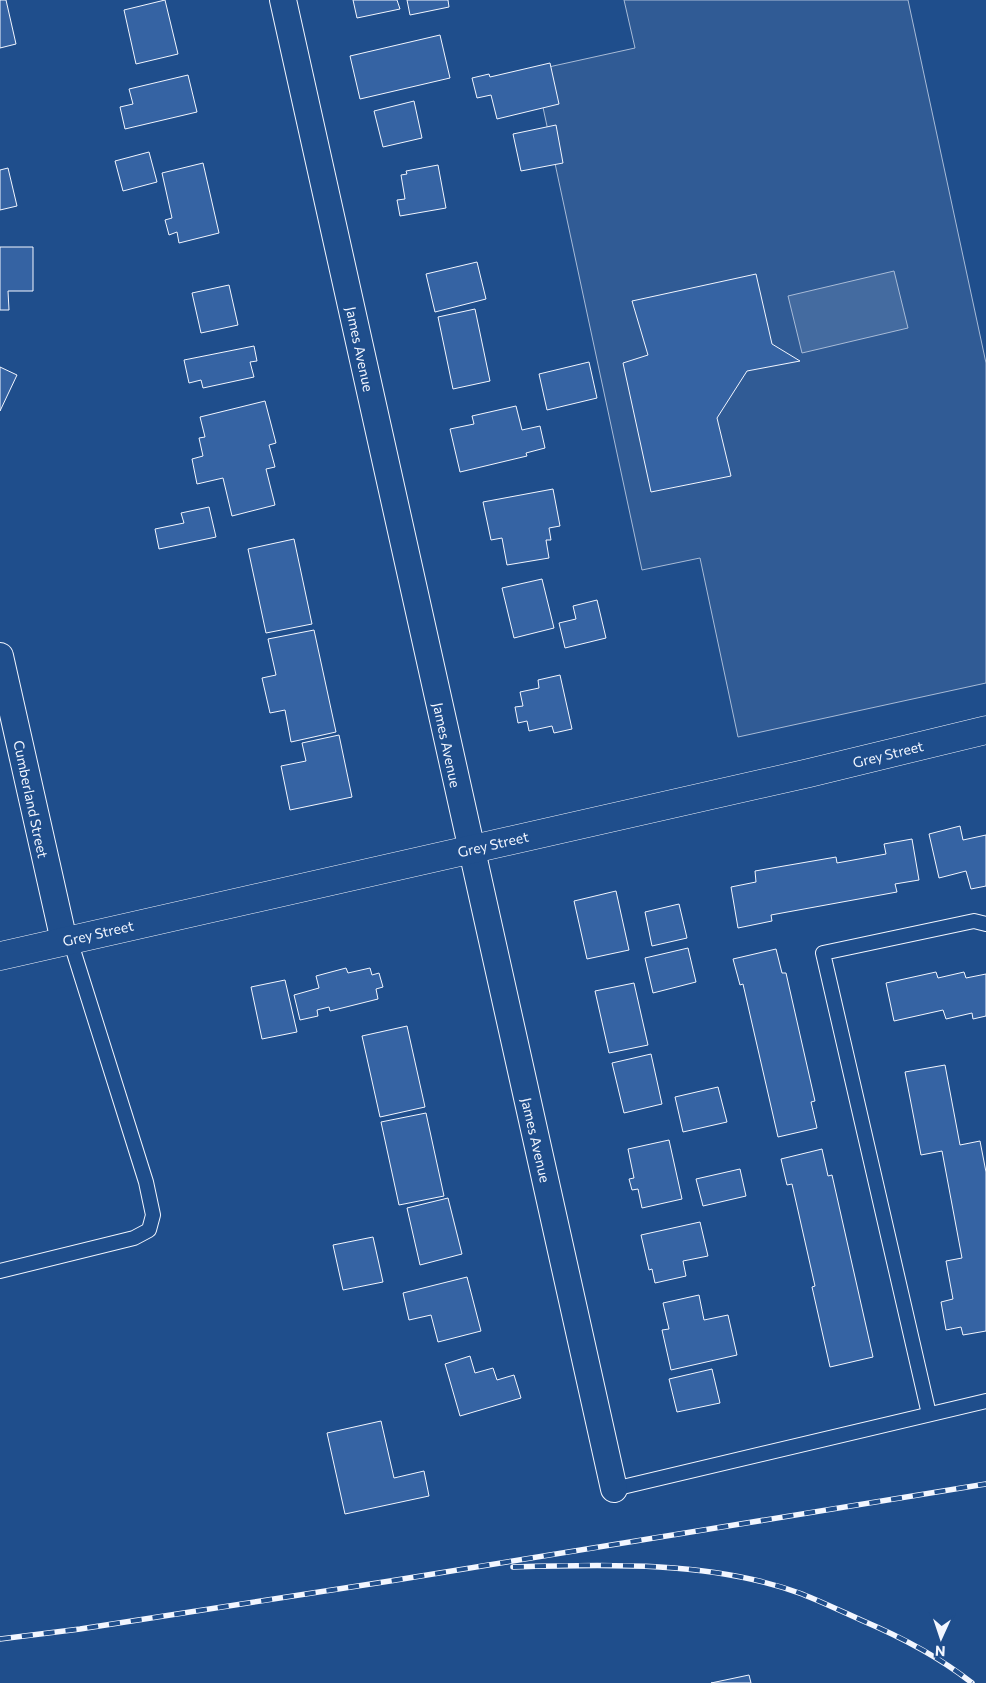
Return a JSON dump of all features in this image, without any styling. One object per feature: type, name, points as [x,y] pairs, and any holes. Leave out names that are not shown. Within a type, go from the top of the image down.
[{"type":"street","name":"James Avenue","points":[[284,0],[614,1489]]},
{"type":"street","name":"Cumberland Street","points":[[0,656],[67,940]]},
{"type":"street","name":"Grey Street","points":[[0,956],[800,775],[986,730]]},
{"type":"lane","points":[[930,1414],[823,952],[974,921],[986,924]]},
{"type":"lane","points":[[0,1270],[134,1238],[149,1230],[153,1215],[146,1182],[67,940]]},
{"type":"lane","points":[[614,1489],[986,1400]]},
{"type":"shaded area","points":[[624,0],[908,0],[986,363],[986,683],[738,737],[700,558],[642,570],[535,70],[635,48]]},
{"type":"shaded area","points":[[894,271],[908,328],[802,353],[788,296]]},
{"type":"building","points":[[0,0],[6,0],[16,44],[0,48]]},
{"type":"building","points":[[165,0],[178,54],[136,64],[124,10]]},
{"type":"building","points":[[353,0],[397,0],[400,9],[357,18]]},
{"type":"building","points":[[407,0],[448,0],[449,7],[410,15]]},
{"type":"building","points":[[440,35],[450,78],[360,99],[350,56]]},
{"type":"building","points":[[550,63],[559,104],[497,119],[491,95],[477,98],[472,78],[489,74],[490,77]]},
{"type":"building","points":[[188,75],[197,112],[125,129],[120,107],[133,104],[129,89]]},
{"type":"building","points":[[414,101],[422,138],[383,147],[374,111]]},
{"type":"building","points":[[556,125],[563,163],[521,171],[513,134]]},
{"type":"building","points":[[149,152],[157,182],[123,191],[115,161]]},
{"type":"building","points":[[203,163],[219,233],[179,243],[177,232],[169,235],[165,220],[172,218],[162,173]]},
{"type":"building","points":[[438,165],[446,208],[400,216],[397,200],[405,199],[401,175],[407,174],[406,171]]},
{"type":"building","points":[[8,168],[17,206],[0,210],[0,170]]},
{"type":"building","points":[[0,247],[33,247],[33,291],[8,291],[9,310],[0,310]]},
{"type":"building","points":[[477,262],[486,299],[435,312],[426,274]]},
{"type":"building","points":[[756,274],[772,344],[800,361],[747,371],[717,418],[731,476],[651,492],[623,363],[648,355],[632,301]]},
{"type":"building","points":[[229,285],[238,325],[201,333],[192,293]]},
{"type":"building","points":[[475,309],[490,381],[453,389],[438,317]]},
{"type":"building","points":[[254,346],[257,361],[250,362],[254,377],[203,388],[201,380],[189,383],[184,360]]},
{"type":"building","points":[[589,362],[597,398],[547,410],[539,374]]},
{"type":"building","points":[[0,367],[17,375],[0,411]]},
{"type":"building","points":[[265,401],[276,443],[269,445],[275,467],[266,469],[275,505],[232,516],[223,478],[197,484],[192,459],[203,456],[199,438],[205,437],[200,417]]},
{"type":"building","points":[[516,406],[522,430],[540,426],[545,448],[526,453],[527,456],[460,472],[450,429],[474,424],[472,416]]},
{"type":"building","points":[[553,489],[560,526],[549,528],[551,540],[546,540],[549,558],[507,565],[502,538],[491,540],[483,502]]},
{"type":"building","points":[[209,507],[216,537],[159,549],[155,529],[184,523],[181,513]]},
{"type":"building","points":[[294,539],[312,624],[266,633],[248,549]]},
{"type":"building","points":[[542,579],[554,628],[514,638],[502,588]]},
{"type":"building","points":[[597,600],[606,638],[565,648],[559,623],[576,619],[573,606]]},
{"type":"building","points":[[314,630],[336,732],[291,742],[285,710],[270,713],[262,678],[276,675],[268,639]]},
{"type":"building","points":[[560,675],[572,729],[554,733],[552,726],[529,731],[527,721],[518,723],[515,707],[523,706],[520,692],[539,688],[538,680]]},
{"type":"building","points":[[339,735],[352,797],[290,810],[281,766],[306,761],[302,743]]},
{"type":"building","points":[[960,826],[963,840],[986,835],[986,886],[971,889],[966,871],[939,878],[929,834]]},
{"type":"building","points":[[912,839],[919,880],[895,884],[897,892],[771,915],[772,921],[738,928],[731,887],[756,882],[755,871],[836,857],[837,863],[886,854],[884,844]]},
{"type":"building","points":[[616,891],[629,950],[587,959],[574,901]]},
{"type":"building","points":[[679,904],[687,938],[652,946],[645,912]]},
{"type":"building","points":[[688,948],[696,982],[653,993],[645,958]]},
{"type":"building","points":[[776,949],[782,973],[786,973],[815,1101],[811,1102],[817,1128],[778,1137],[743,984],[740,985],[733,959]]},
{"type":"building","points":[[346,968],[348,973],[370,968],[372,975],[379,973],[383,987],[376,989],[378,999],[330,1011],[329,1007],[317,1010],[318,1016],[300,1020],[294,995],[319,988],[316,976]]},
{"type":"building","points":[[936,972],[938,978],[964,972],[966,978],[986,974],[986,1016],[973,1019],[972,1013],[946,1019],[943,1010],[894,1021],[886,983]]},
{"type":"building","points":[[285,980],[297,1032],[262,1039],[251,987]]},
{"type":"building","points":[[634,983],[648,1045],[609,1053],[595,991]]},
{"type":"building","points":[[407,1026],[425,1107],[380,1117],[362,1036]]},
{"type":"building","points":[[651,1054],[662,1104],[624,1113],[612,1063]]},
{"type":"building","points":[[945,1065],[960,1145],[980,1141],[986,1172],[986,1331],[963,1335],[961,1327],[946,1330],[941,1302],[953,1299],[946,1261],[962,1258],[942,1151],[921,1155],[905,1072]]},
{"type":"building","points":[[718,1087],[727,1122],[683,1132],[675,1097]]},
{"type":"building","points":[[426,1113],[444,1196],[399,1205],[381,1122]]},
{"type":"building","points":[[669,1140],[682,1199],[642,1208],[638,1189],[632,1190],[629,1179],[634,1178],[628,1149]]},
{"type":"building","points":[[822,1149],[828,1176],[832,1175],[873,1357],[830,1367],[812,1287],[815,1286],[792,1184],[787,1185],[781,1159]]},
{"type":"building","points":[[740,1169],[746,1196],[703,1206],[696,1179]]},
{"type":"building","points":[[448,1198],[462,1254],[420,1265],[407,1208]]},
{"type":"building","points":[[700,1222],[708,1256],[683,1261],[686,1276],[655,1283],[652,1269],[649,1270],[641,1235]]},
{"type":"building","points":[[373,1237],[383,1282],[343,1290],[333,1245]]},
{"type":"building","points":[[467,1277],[481,1331],[438,1342],[431,1315],[409,1320],[403,1293]]},
{"type":"building","points":[[699,1295],[704,1320],[728,1315],[737,1355],[671,1370],[662,1330],[669,1329],[663,1303]]},
{"type":"building","points":[[470,1356],[475,1373],[493,1368],[497,1380],[514,1375],[521,1398],[460,1416],[445,1364]]},
{"type":"building","points":[[712,1369],[720,1403],[677,1412],[669,1379]]},
{"type":"building","points":[[381,1421],[394,1478],[424,1471],[429,1496],[345,1514],[327,1433]]},
{"type":"building","points":[[749,1675],[751,1683],[711,1683]]},
{"type":"railway","points":[[0,1639],[80,1629],[390,1581],[986,1484]]},
{"type":"railway","points":[[513,1567],[585,1565],[659,1567],[733,1575],[768,1583],[802,1594],[890,1633],[919,1648],[972,1683]]}]
